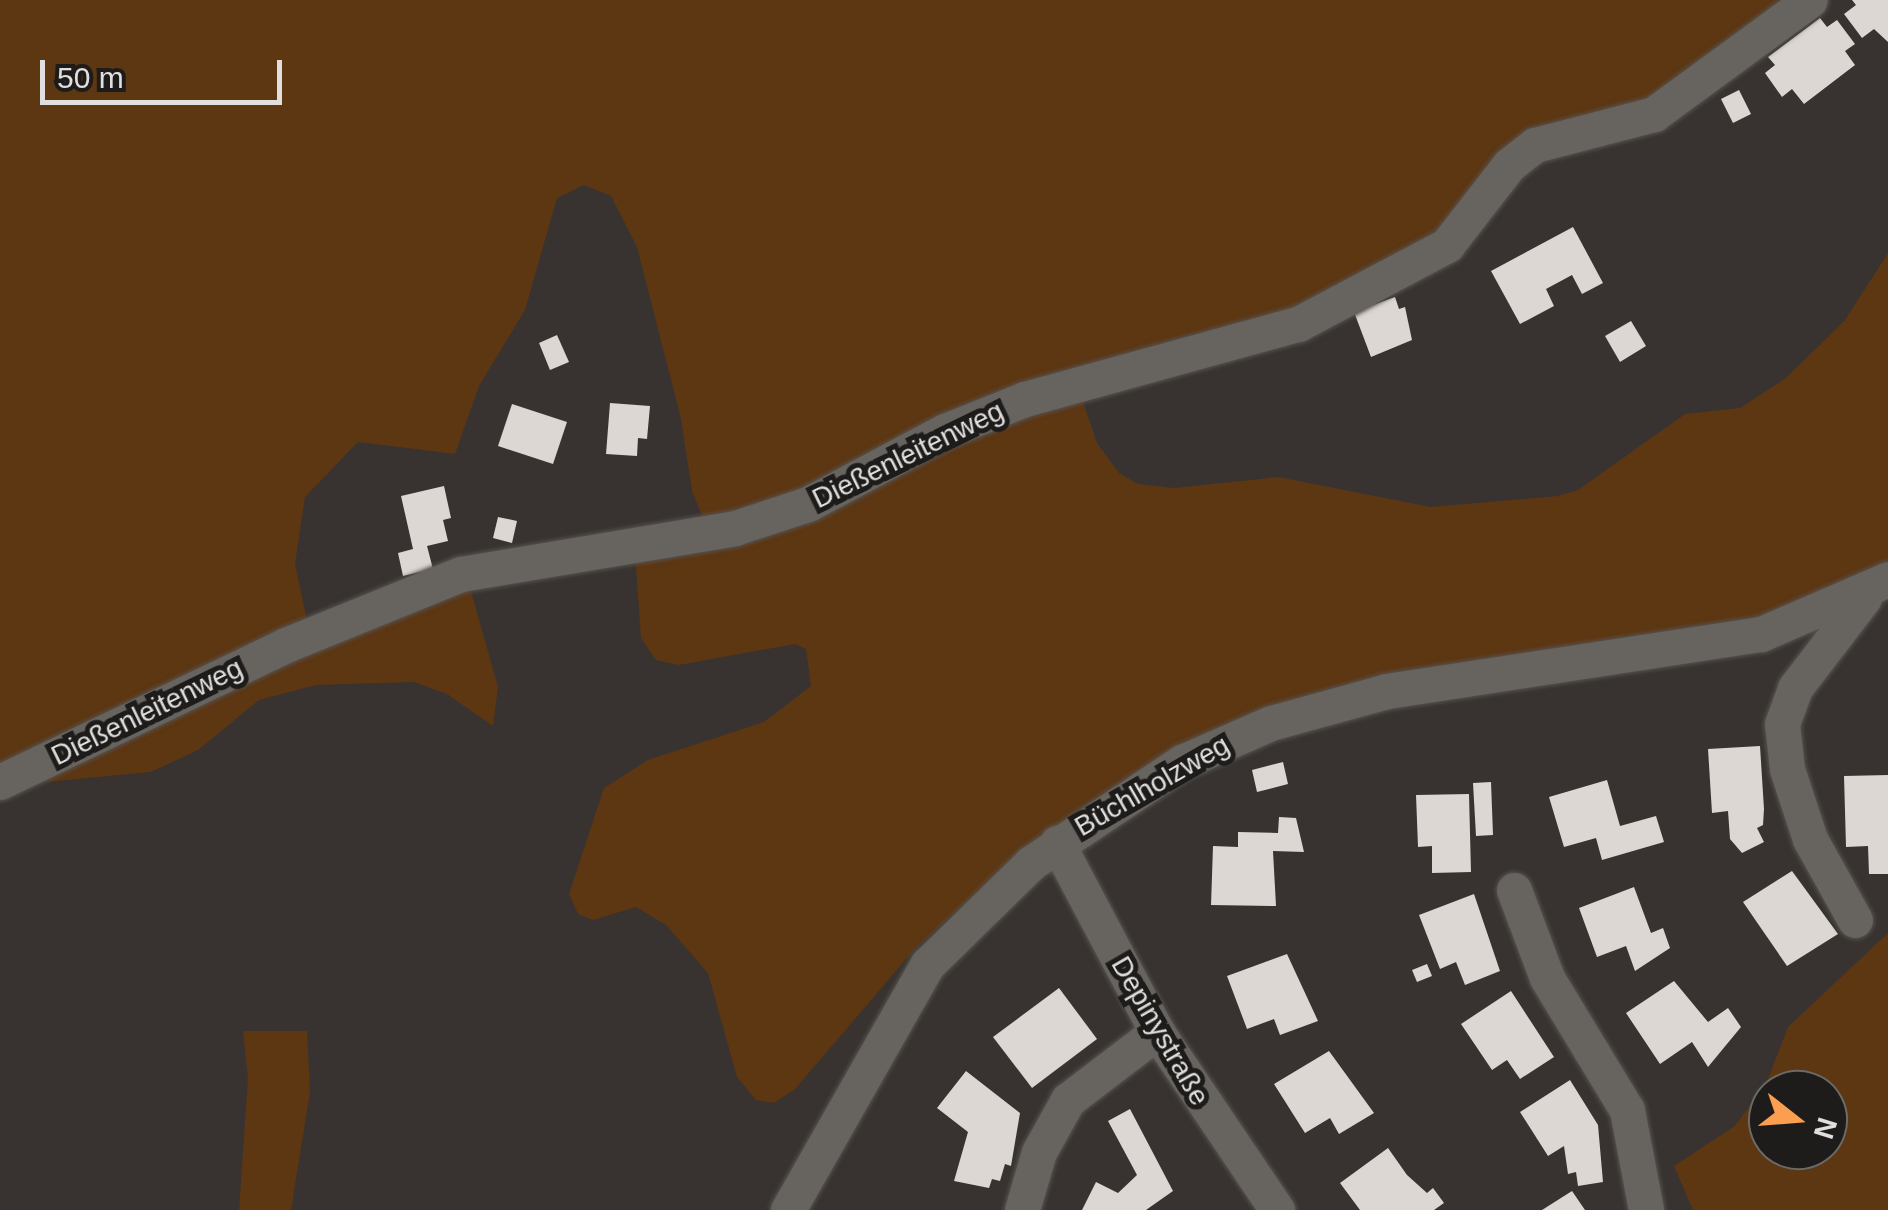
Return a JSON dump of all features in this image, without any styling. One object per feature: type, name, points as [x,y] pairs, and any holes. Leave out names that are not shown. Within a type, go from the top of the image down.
[{"type":"street","name":"Dießenleitenweg","points":[[0,782],[286,646],[461,574],[734,528],[808,504],[945,431],[1025,399],[1298,324],[1446,245],[1509,165],[1535,145],[1654,114],[1810,0]]},
{"type":"street","name":"Büchlholzweg","points":[[788,1210],[928,964],[1000,889],[1057,843],[1182,762],[1326,704],[1492,672],[1760,634],[1879,585]]},
{"type":"street","name":"Büchlholzweg","points":[[1855,920],[1810,840],[1787,770],[1782,724],[1804,676],[1879,585]]},
{"type":"street","name":"Depinystraße","points":[[1057,843],[1157,1032],[1277,1210]]},
{"type":"street","points":[[1514,890],[1547,978],[1628,1110],[1646,1210]]},
{"type":"street","points":[[1022,1210],[1039,1152],[1068,1100],[1157,1032]]},
{"type":"shaded area","points":[[0,0],[1791,0],[1673,92],[1586,125],[1375,280],[706,525],[692,491],[681,419],[637,247],[611,196],[584,185],[557,198],[525,310],[479,386],[455,454],[358,442],[305,497],[295,564],[309,630],[0,774]]},
{"type":"shaded area","points":[[1888,253],[1888,567],[1805,610],[1344,689],[1014,859],[914,950],[795,1089],[774,1103],[756,1100],[737,1077],[708,973],[666,925],[636,907],[593,920],[578,914],[569,894],[604,788],[648,760],[764,722],[811,686],[806,649],[795,644],[679,665],[656,660],[641,638],[635,552],[884,477],[1079,390],[1097,443],[1119,473],[1138,484],[1174,488],[1278,477],[1431,507],[1558,496],[1578,490],[1685,414],[1740,408],[1786,378],[1845,320]]},
{"type":"shaded area","points":[[469,584],[498,687],[493,726],[447,694],[414,682],[316,685],[259,700],[198,750],[151,772],[35,783],[250,669]]},
{"type":"shaded area","points":[[1888,933],[1888,1210],[1693,1210],[1674,1166],[1735,1126],[1748,1108],[1748,1170],[1848,1170],[1848,1070],[1771,1070],[1788,1027]]},
{"type":"shaded area","points":[[243,1031],[307,1031],[310,1092],[291,1210],[239,1210],[248,1078]]},
{"type":"building","points":[[1852,0],[1888,0],[1888,42],[1874,29],[1862,38],[1844,14],[1856,5]]},
{"type":"building","points":[[1820,18],[1827,27],[1837,20],[1855,44],[1845,51],[1855,65],[1804,104],[1792,89],[1782,97],[1765,73],[1775,65],[1768,57]]},
{"type":"building","points":[[1739,90],[1751,114],[1733,123],[1721,99]]},
{"type":"building","points":[[1573,227],[1603,283],[1582,294],[1572,275],[1546,289],[1554,306],[1520,324],[1491,271]]},
{"type":"building","points":[[1395,297],[1399,309],[1405,307],[1412,340],[1371,357],[1354,312]]},
{"type":"building","points":[[1631,321],[1646,346],[1620,362],[1605,336]]},
{"type":"building","points":[[557,335],[569,362],[550,370],[539,343]]},
{"type":"building","points":[[610,403],[650,406],[647,439],[638,438],[637,456],[606,454]]},
{"type":"building","points":[[512,404],[567,422],[553,464],[498,446]]},
{"type":"building","points":[[444,486],[451,518],[443,520],[448,541],[427,546],[433,569],[403,576],[398,553],[413,549],[401,496]]},
{"type":"building","points":[[498,517],[517,521],[512,543],[493,538]]},
{"type":"building","points":[[1760,746],[1764,809],[1763,825],[1757,828],[1764,842],[1742,853],[1730,839],[1728,811],[1712,813],[1708,749]]},
{"type":"building","points":[[1283,762],[1288,784],[1257,792],[1252,770]]},
{"type":"building","points":[[1888,775],[1888,874],[1869,874],[1868,846],[1846,847],[1844,776]]},
{"type":"building","points":[[1607,780],[1620,826],[1656,816],[1664,842],[1602,860],[1596,838],[1564,847],[1549,797]]},
{"type":"building","points":[[1491,782],[1493,835],[1476,836],[1473,783]]},
{"type":"building","points":[[1469,794],[1471,872],[1432,873],[1432,846],[1418,847],[1416,795]]},
{"type":"building","points":[[1279,817],[1296,818],[1304,852],[1273,851],[1276,906],[1211,905],[1213,846],[1238,847],[1238,832],[1278,833]]},
{"type":"building","points":[[1792,871],[1838,934],[1787,966],[1743,902]]},
{"type":"building","points":[[1634,887],[1651,933],[1663,928],[1670,948],[1635,971],[1626,946],[1597,957],[1579,908]]},
{"type":"building","points":[[1474,894],[1500,971],[1465,985],[1456,962],[1440,969],[1419,915]]},
{"type":"building","points":[[1287,954],[1318,1021],[1280,1035],[1274,1019],[1247,1029],[1227,976]]},
{"type":"building","points":[[1427,964],[1432,976],[1417,982],[1412,970]]},
{"type":"building","points":[[1674,981],[1708,1022],[1728,1008],[1741,1027],[1708,1067],[1692,1042],[1660,1064],[1626,1013]]},
{"type":"building","points":[[1059,988],[1097,1039],[1032,1088],[993,1037]]},
{"type":"building","points":[[1511,991],[1554,1057],[1520,1079],[1507,1060],[1492,1070],[1461,1024]]},
{"type":"building","points":[[1329,1051],[1374,1113],[1339,1134],[1330,1118],[1305,1133],[1274,1084]]},
{"type":"building","points":[[966,1071],[1020,1113],[1011,1166],[1005,1164],[1000,1181],[992,1179],[989,1188],[954,1181],[968,1132],[937,1108]]},
{"type":"building","points":[[1570,1080],[1598,1125],[1603,1182],[1578,1186],[1576,1172],[1568,1174],[1564,1146],[1548,1156],[1520,1112]]},
{"type":"building","points":[[1130,1109],[1173,1191],[1146,1210],[1082,1210],[1096,1182],[1118,1193],[1137,1175],[1108,1121]]},
{"type":"building","points":[[1388,1148],[1407,1175],[1427,1193],[1433,1188],[1444,1203],[1434,1210],[1360,1210],[1340,1183]]},
{"type":"building","points":[[1572,1191],[1585,1210],[1542,1210]]}]
